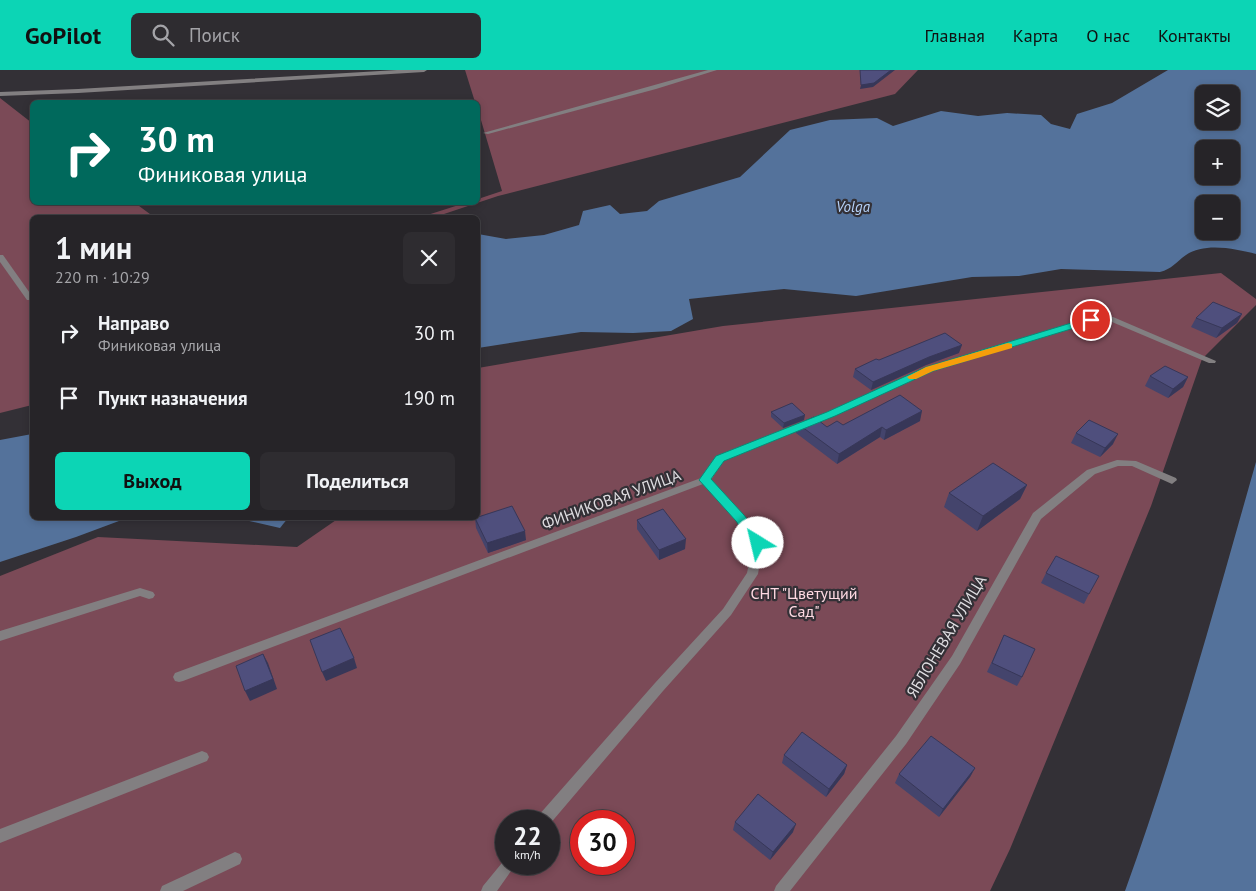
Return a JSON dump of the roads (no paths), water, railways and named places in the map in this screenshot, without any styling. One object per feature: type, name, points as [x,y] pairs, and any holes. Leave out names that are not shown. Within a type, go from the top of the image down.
[{"type":"street","points":[[0,94],[78,92],[352,72],[424,70]]},
{"type":"street","points":[[486,134],[714,70]]},
{"type":"street","points":[[0,257],[30,298]]},
{"type":"street","name":"ФИНИКОВАЯ УЛИЦА","points":[[179,677],[705,480],[720,459],[831,414],[930,369],[1091,320],[1113,319],[1212,361]]},
{"type":"street","name":"ЯБЛОНЕВАЯ УЛИЦА","points":[[781,891],[901,740],[956,660],[1036,516],[1091,472],[1117,463],[1133,463],[1172,480]]},
{"type":"street","points":[[552,810],[639,709],[727,612],[752,574],[758,543],[740,518],[705,480]]},
{"type":"street","points":[[0,636],[140,592],[149,595]]},
{"type":"street","points":[[0,836],[202,757]]},
{"type":"street","points":[[167,891],[234,859]]},
{"type":"street","points":[[488,891],[500,875]]},
{"type":"water","name":"Volga","points":[[1168,70],[1256,70],[1256,254],[1221,248],[1202,249],[1186,255],[1171,267],[1160,272],[1061,269],[1019,276],[972,277],[856,296],[784,289],[689,299],[693,319],[671,331],[633,333],[581,332],[480,348],[480,234],[506,239],[544,235],[579,225],[583,211],[610,205],[620,214],[647,211],[659,201],[740,177],[790,130],[830,120],[877,118],[893,126],[941,111],[978,116],[1007,113],[1041,115],[1051,124],[1070,129],[1077,114],[1112,103]]},
{"type":"water","points":[[30,434],[30,520],[122,520],[0,562],[0,440]]},
{"type":"water","points":[[1256,462],[1256,891],[1125,891],[1178,731]]},
{"type":"water","points":[[245,520],[286,520],[280,528]]},
{"type":"park label","name":"СНТ \"Цветущий Сад\"","points":[[804,602]]}]
